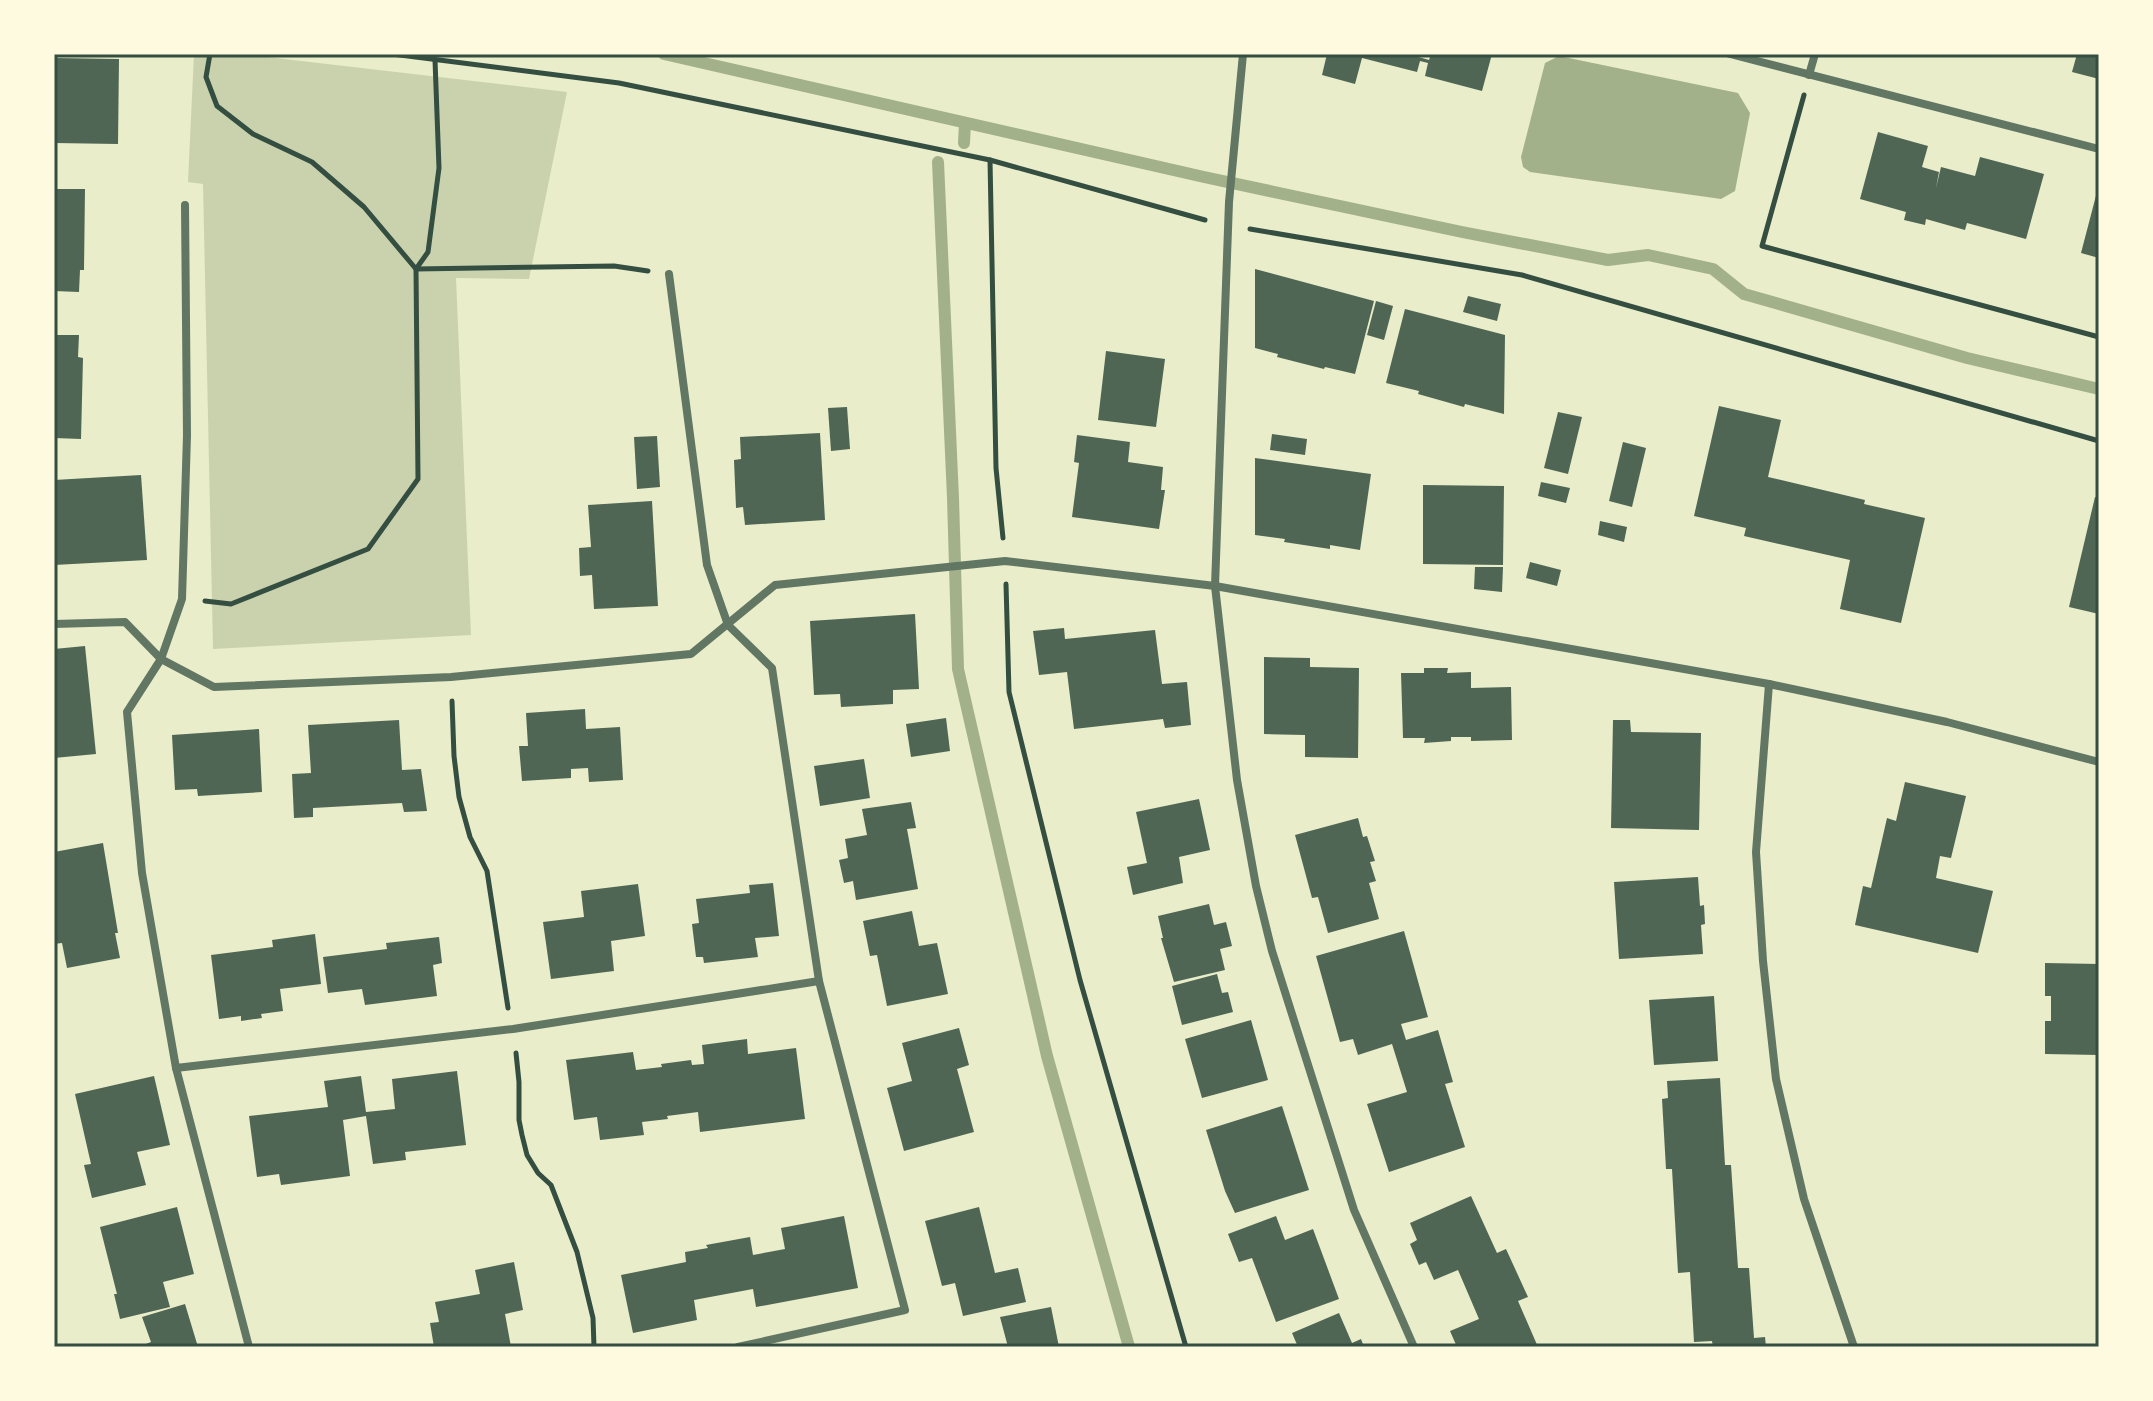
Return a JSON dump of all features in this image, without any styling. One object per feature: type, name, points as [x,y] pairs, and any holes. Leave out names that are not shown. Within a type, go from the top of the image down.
[{"type":"street","points":[[1243,54],[1229,202],[1215,586],[1237,780],[1256,886],[1272,951],[1354,1210],[1414,1347]]},
{"type":"street","points":[[1730,54],[2099,149]]},
{"type":"street","points":[[1809,75],[1815,54]]},
{"type":"street","points":[[185,205],[187,435],[182,599],[161,659],[127,712],[142,873],[176,1068],[249,1347]]},
{"type":"street","points":[[669,274],[707,565],[728,625],[772,668],[819,981],[905,1310],[738,1347]]},
{"type":"street","points":[[54,624],[125,622],[161,659],[214,687],[451,677],[691,654],[775,585],[1005,561],[1215,586],[1769,684],[1947,722],[2099,762]]},
{"type":"street","points":[[1769,684],[1756,852],[1763,961],[1776,1079],[1804,1199],[1854,1347]]},
{"type":"street","points":[[176,1068],[513,1029],[819,981]]},
{"type":"path","points":[[210,54],[206,77],[217,106],[253,134],[312,162],[364,207],[416,269]]},
{"type":"path","points":[[182,599],[231,604],[368,549],[418,479],[416,269],[428,252],[439,168],[435,60]]},
{"type":"path","points":[[1809,75],[1762,246],[2099,337]]},
{"type":"path","points":[[990,160],[996,468],[1005,561],[1009,692],[1080,980],[1186,1347]]},
{"type":"path","points":[[416,269],[614,266],[669,274]]},
{"type":"shaded area","points":[[194,54],[241,54],[567,92],[529,279],[456,278],[471,635],[213,649],[203,184],[188,182]]},
{"type":"shaded area","points":[[1559,56],[1738,93],[1750,113],[1735,191],[1721,199],[1530,172],[1523,167],[1521,157],[1545,63]]},
{"type":"building","points":[[1327,54],[1408,54],[1429,60],[1431,54],[1492,54],[1482,91],[1425,76],[1428,63],[1420,61],[1417,72],[1362,58],[1355,84],[1322,75]]},
{"type":"building","points":[[2077,54],[2099,54],[2099,79],[2072,72]]},
{"type":"building","points":[[54,58],[119,59],[118,144],[54,143]]},
{"type":"building","points":[[1878,132],[1928,146],[1922,167],[1939,172],[1936,188],[1941,167],[1975,176],[1980,157],[2044,174],[2026,239],[1967,223],[1965,230],[1926,219],[1925,225],[1904,220],[1906,212],[1860,199]]},
{"type":"building","points":[[2099,188],[2099,258],[2081,253]]},
{"type":"building","points":[[54,189],[85,189],[84,270],[80,270],[79,292],[54,291]]},
{"type":"building","points":[[1255,269],[1374,301],[1355,374],[1277,357],[1278,354],[1255,348]]},
{"type":"building","points":[[1468,296],[1501,304],[1497,321],[1463,312]]},
{"type":"building","points":[[1376,301],[1393,306],[1384,340],[1367,335]]},
{"type":"building","points":[[1405,309],[1505,335],[1504,414],[1465,404],[1464,407],[1386,383]]},
{"type":"building","points":[[54,335],[79,335],[78,357],[83,358],[81,439],[54,438]]},
{"type":"building","points":[[1106,351],[1165,359],[1156,427],[1098,420]]},
{"type":"building","points":[[1719,406],[1781,420],[1768,477],[1925,518],[1901,623],[1840,609],[1850,560],[1744,536],[1746,528],[1694,516]]},
{"type":"building","points":[[847,407],[850,449],[831,451],[828,408]]},
{"type":"building","points":[[1558,412],[1582,417],[1568,474],[1544,468]]},
{"type":"building","points":[[820,433],[825,520],[745,525],[743,507],[736,508],[734,460],[741,459],[740,437]]},
{"type":"building","points":[[1272,434],[1307,439],[1305,455],[1270,450]]},
{"type":"building","points":[[1077,435],[1130,442],[1128,462],[1163,467],[1161,490],[1165,490],[1159,529],[1072,517],[1079,463],[1074,462]]},
{"type":"building","points":[[657,436],[660,487],[637,489],[634,437]]},
{"type":"building","points":[[1623,442],[1646,448],[1632,507],[1609,501]]},
{"type":"building","points":[[1255,458],[1371,474],[1360,550],[1330,545],[1330,549],[1255,535]]},
{"type":"building","points":[[141,475],[147,560],[54,565],[54,480]]},
{"type":"building","points":[[1541,482],[1570,488],[1566,503],[1538,496]]},
{"type":"building","points":[[1423,485],[1504,486],[1503,565],[1423,564]]},
{"type":"building","points":[[2095,497],[2099,498],[2099,614],[2069,607]]},
{"type":"building","points":[[652,501],[658,606],[594,609],[592,575],[580,576],[579,548],[591,547],[588,505]]},
{"type":"building","points":[[1600,521],[1627,527],[1624,542],[1598,535]]},
{"type":"building","points":[[1530,562],[1561,570],[1557,586],[1526,578]]},
{"type":"building","points":[[1475,567],[1503,567],[1502,592],[1474,589]]},
{"type":"building","points":[[915,614],[919,689],[893,690],[893,704],[841,707],[840,694],[814,695],[810,621]]},
{"type":"building","points":[[1064,628],[1065,639],[1155,630],[1162,684],[1187,682],[1191,725],[1165,728],[1163,719],[1074,729],[1067,672],[1039,675],[1033,631]]},
{"type":"building","points":[[85,646],[96,754],[54,758],[54,649]]},
{"type":"building","points":[[1264,657],[1310,658],[1310,667],[1359,668],[1358,758],[1305,757],[1305,735],[1264,734]]},
{"type":"building","points":[[1424,668],[1448,668],[1447,673],[1471,672],[1471,688],[1511,687],[1512,740],[1471,741],[1471,737],[1451,737],[1451,741],[1424,743],[1425,738],[1403,738],[1401,673],[1424,673]]},
{"type":"building","points":[[585,709],[586,729],[620,727],[623,780],[589,782],[588,768],[571,769],[571,778],[522,781],[519,746],[528,746],[526,713]]},
{"type":"building","points":[[946,718],[950,751],[911,757],[906,724]]},
{"type":"building","points":[[399,720],[402,770],[421,769],[427,811],[404,812],[402,803],[313,808],[313,817],[294,818],[292,774],[311,773],[308,725]]},
{"type":"building","points":[[1613,720],[1630,720],[1631,732],[1701,733],[1699,830],[1611,828]]},
{"type":"building","points":[[259,729],[262,792],[198,796],[197,789],[175,790],[172,735]]},
{"type":"building","points":[[864,759],[870,798],[820,806],[814,766]]},
{"type":"building","points":[[1905,782],[1966,796],[1951,858],[1940,856],[1936,878],[1993,891],[1978,953],[1855,925],[1863,886],[1871,888],[1887,818],[1896,821]]},
{"type":"building","points":[[1199,799],[1210,850],[1179,857],[1183,883],[1133,895],[1127,867],[1147,863],[1136,812]]},
{"type":"building","points":[[911,802],[916,828],[907,829],[918,889],[856,900],[853,881],[844,883],[839,860],[848,858],[845,839],[867,835],[862,809]]},
{"type":"building","points":[[1358,818],[1375,861],[1370,862],[1376,881],[1369,883],[1379,919],[1328,933],[1318,897],[1312,898],[1295,835]]},
{"type":"building","points":[[103,843],[120,958],[67,968],[62,943],[54,944],[54,852]]},
{"type":"building","points":[[1698,877],[1700,906],[1704,905],[1705,924],[1701,925],[1703,954],[1619,959],[1614,882]]},
{"type":"building","points":[[773,883],[779,936],[755,938],[758,957],[704,963],[703,957],[696,957],[692,924],[699,923],[696,899],[750,893],[749,885]]},
{"type":"building","points":[[638,884],[645,936],[611,941],[614,971],[551,979],[543,922],[584,917],[581,891]]},
{"type":"building","points":[[1209,904],[1214,925],[1226,922],[1232,946],[1220,949],[1225,970],[1174,982],[1158,916]]},
{"type":"building","points":[[912,911],[919,946],[937,943],[948,994],[887,1006],[877,955],[870,956],[863,921]]},
{"type":"building","points":[[1404,931],[1428,1017],[1401,1024],[1406,1040],[1438,1030],[1453,1082],[1445,1084],[1465,1147],[1389,1172],[1367,1104],[1407,1092],[1392,1044],[1358,1055],[1353,1039],[1340,1042],[1316,956]]},
{"type":"building","points":[[315,934],[321,984],[280,989],[283,1011],[241,1021],[241,1016],[219,1019],[211,955],[273,947],[272,940]]},
{"type":"building","points":[[439,937],[442,963],[433,965],[437,996],[365,1005],[362,989],[328,993],[323,957],[387,949],[386,943]]},
{"type":"building","points":[[2045,963],[2099,964],[2099,1055],[2045,1054],[2045,1021],[2051,1021],[2051,996],[2045,996]]},
{"type":"building","points":[[1217,974],[1222,993],[1228,992],[1233,1012],[1182,1025],[1172,986]]},
{"type":"building","points":[[1714,996],[1718,1061],[1654,1065],[1649,1000]]},
{"type":"building","points":[[1251,1020],[1268,1080],[1202,1098],[1185,1039]]},
{"type":"building","points":[[959,1028],[969,1065],[957,1069],[974,1132],[904,1151],[887,1088],[912,1081],[902,1043]]},
{"type":"building","points":[[747,1039],[748,1054],[796,1048],[805,1119],[700,1132],[698,1112],[642,1122],[644,1135],[600,1140],[597,1117],[574,1120],[566,1060],[633,1052],[636,1070],[691,1060],[692,1065],[704,1064],[702,1045]]},
{"type":"building","points":[[457,1071],[466,1145],[405,1152],[406,1160],[373,1164],[366,1116],[343,1120],[350,1176],[281,1185],[279,1174],[257,1177],[249,1116],[328,1107],[324,1081],[361,1076],[366,1112],[395,1109],[392,1079]]},
{"type":"building","points":[[154,1076],[170,1145],[137,1152],[146,1185],[92,1198],[84,1165],[91,1164],[75,1094]]},
{"type":"building","points":[[1720,1078],[1725,1165],[1731,1165],[1738,1268],[1749,1268],[1754,1338],[1765,1337],[1766,1347],[1713,1347],[1712,1341],[1694,1342],[1690,1272],[1678,1273],[1672,1169],[1666,1169],[1662,1099],[1668,1098],[1667,1081]]},
{"type":"building","points":[[1282,1106],[1309,1190],[1235,1213],[1206,1130]]},
{"type":"building","points":[[1471,1196],[1497,1253],[1506,1249],[1528,1297],[1518,1301],[1538,1347],[1457,1347],[1450,1331],[1479,1319],[1458,1270],[1434,1280],[1426,1262],[1419,1265],[1410,1244],[1417,1240],[1410,1223]]},
{"type":"building","points":[[177,1207],[194,1274],[163,1282],[170,1307],[120,1319],[100,1227]]},
{"type":"building","points":[[979,1207],[995,1273],[1018,1268],[1026,1302],[963,1316],[955,1283],[942,1286],[925,1221]]},
{"type":"building","points":[[844,1216],[858,1288],[756,1307],[753,1289],[694,1300],[697,1320],[633,1333],[621,1275],[686,1262],[685,1252],[750,1237],[753,1255],[785,1249],[781,1228]]},
{"type":"building","points":[[1276,1216],[1285,1240],[1313,1229],[1339,1299],[1276,1322],[1252,1258],[1239,1262],[1228,1234]]},
{"type":"building","points":[[514,1262],[523,1310],[505,1314],[511,1347],[434,1347],[430,1323],[439,1322],[435,1302],[480,1294],[475,1270]]},
{"type":"building","points":[[185,1304],[198,1347],[138,1347],[151,1342],[142,1317]]},
{"type":"building","points":[[1051,1307],[1059,1347],[1008,1347],[1000,1317]]},
{"type":"building","points":[[1339,1313],[1352,1343],[1361,1339],[1364,1347],[1298,1347],[1292,1333]]},
{"type":"waterway","points":[[664,54],[1204,177],[1462,232],[1608,260],[1648,255],[1713,269],[1744,294],[1967,358],[2099,389]]},
{"type":"waterway","points":[[964,143],[965,123]]},
{"type":"waterway","points":[[938,162],[958,669],[1047,1056],[1129,1347]]}]
